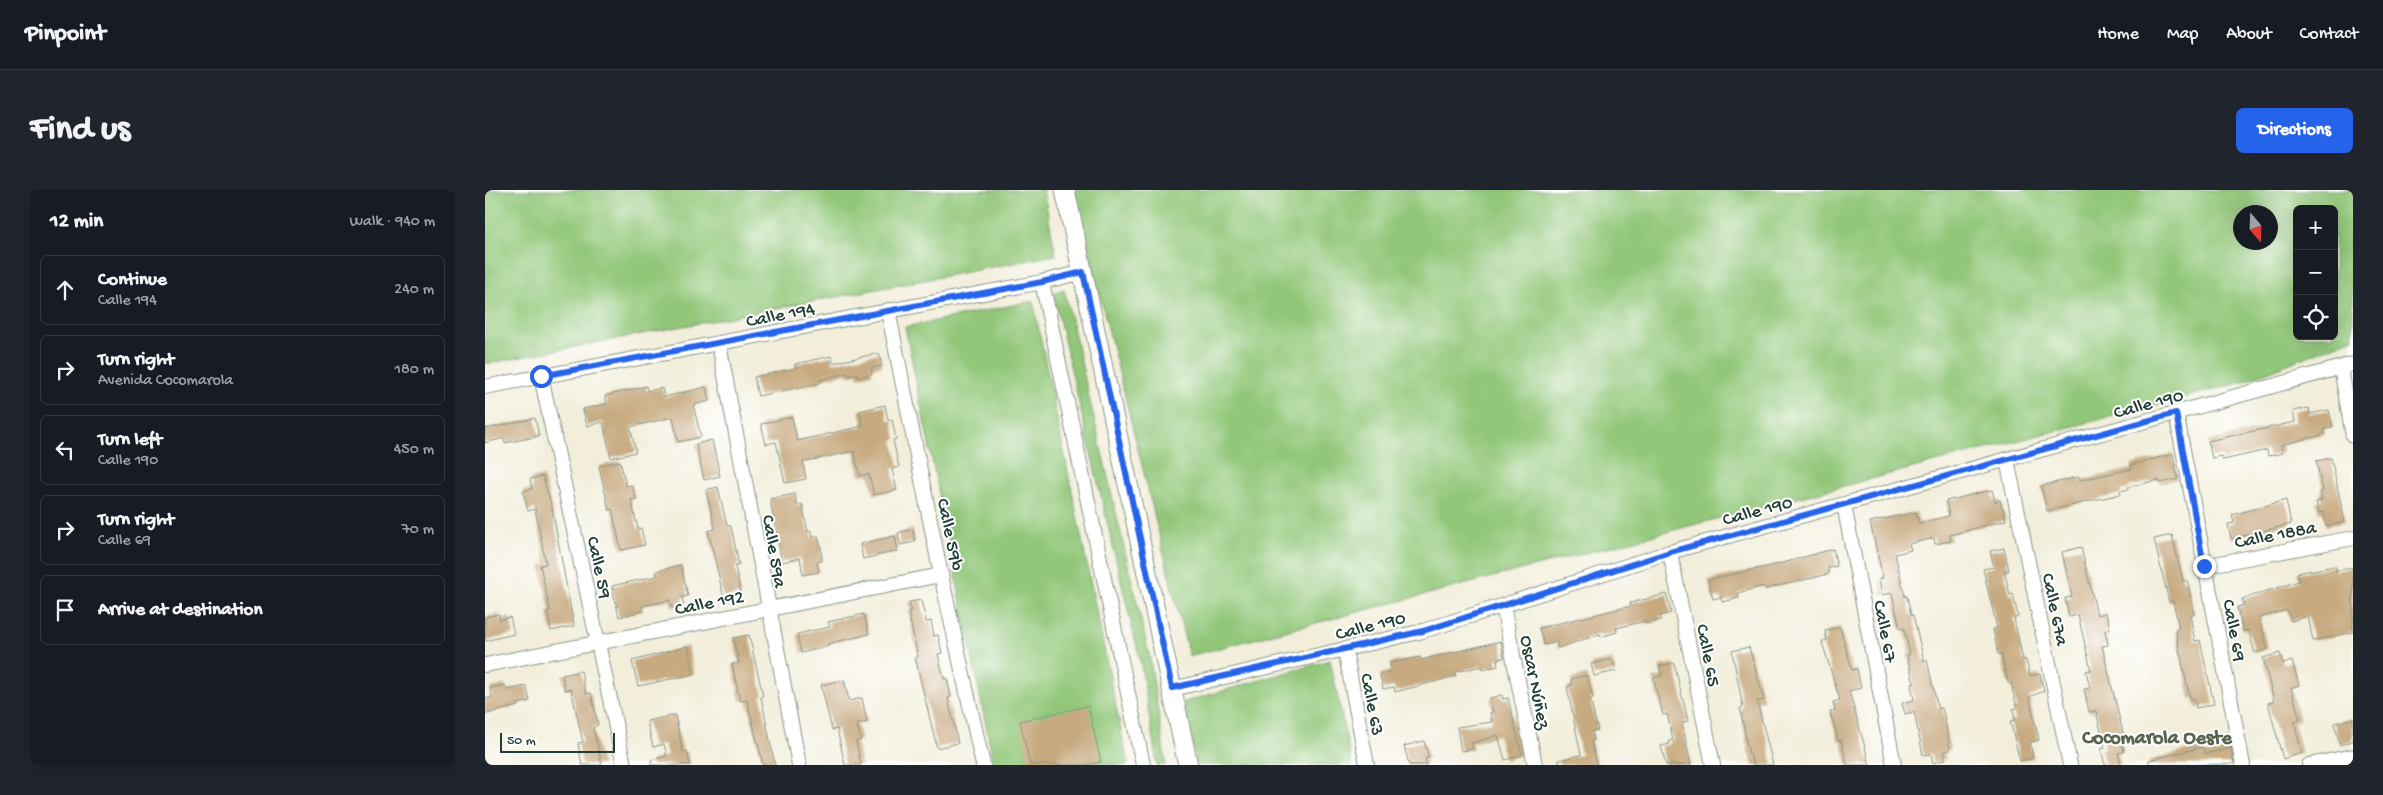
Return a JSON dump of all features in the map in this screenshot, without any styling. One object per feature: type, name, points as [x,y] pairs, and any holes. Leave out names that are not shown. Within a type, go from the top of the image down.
[{"type":"main road","points":[[1065,190],[1188,765]]},
{"type":"street","name":"Calle 194","points":[[485,387],[1042,282],[1083,272]]},
{"type":"street","points":[[1042,282],[1143,765]]},
{"type":"street","name":"Calle 59b","points":[[888,310],[941,575],[983,765]]},
{"type":"street","name":"Calle 59a","points":[[719,344],[799,765]]},
{"type":"street","points":[[2347,366],[2353,436]]},
{"type":"street","name":"Calle 190","points":[[1172,688],[1423,631],[1670,552],[2347,366]]},
{"type":"street","name":"Calle 59","points":[[541,376],[624,765]]},
{"type":"street","name":"Calle 69","points":[[2176,413],[2243,765]]},
{"type":"street","name":"Calle 67a","points":[[2007,460],[2070,765]]},
{"type":"street","name":"Calle 67","points":[[1844,505],[1894,765]]},
{"type":"street","name":"Calle 188a","points":[[2204,566],[2353,538]]},
{"type":"street","name":"Calle 65","points":[[1670,552],[1713,765]]},
{"type":"street","name":"Calle 192","points":[[485,665],[941,575]]},
{"type":"street","name":"Oscar Núñez","points":[[1503,606],[1535,765]]},
{"type":"street","name":"Calle 63","points":[[1345,650],[1367,765]]},
{"type":"street","points":[[2309,765],[2353,756]]},
{"type":"green space","points":[[485,190],[1043,190],[1056,255],[485,364]]},
{"type":"green space","points":[[1074,190],[2353,190],[2353,338],[2240,383],[1189,656]]},
{"type":"green space","points":[[1064,289],[1150,659],[1166,765],[1157,765],[1141,665],[1053,293]]},
{"type":"green space","points":[[1033,301],[1128,765],[994,765],[905,327]]},
{"type":"green space","points":[[1330,660],[1352,765],[1197,765],[1184,702]]},
{"type":"building","points":[[879,353],[882,366],[871,368],[872,374],[858,378],[857,374],[848,376],[847,373],[820,380],[820,383],[758,396],[754,377],[796,368],[795,364],[831,356],[833,363]]},
{"type":"building","points":[[646,386],[647,391],[662,388],[664,397],[706,387],[709,401],[693,405],[701,437],[678,442],[673,417],[630,427],[636,452],[611,458],[603,422],[587,426],[583,409],[607,404],[605,396]]},
{"type":"building","points":[[885,405],[888,420],[892,420],[896,439],[893,440],[899,467],[892,469],[897,490],[874,495],[869,474],[860,476],[854,451],[803,462],[806,479],[785,483],[776,442],[766,444],[761,424],[792,417],[797,441],[863,426],[859,411]]},
{"type":"building","points":[[2309,408],[2310,414],[2329,410],[2333,427],[2324,429],[2325,434],[2281,445],[2283,453],[2268,456],[2267,450],[2223,460],[2221,456],[2212,458],[2208,441],[2295,422],[2293,411]]},
{"type":"building","points":[[535,418],[539,436],[505,443],[504,438],[485,443],[485,429]]},
{"type":"building","points":[[712,440],[720,476],[704,480],[696,444]]},
{"type":"building","points":[[2173,454],[2178,479],[2160,483],[2159,480],[2128,487],[2129,489],[2120,491],[2121,494],[2047,511],[2041,486],[2079,477],[2080,480],[2132,469],[2131,465]]},
{"type":"building","points":[[2331,458],[2345,522],[2326,526],[2323,512],[2319,513],[2316,502],[2322,500],[2320,492],[2323,491],[2316,461]]},
{"type":"building","points":[[620,461],[626,486],[632,485],[636,499],[631,500],[638,529],[641,528],[645,545],[621,550],[612,509],[609,510],[599,466]]},
{"type":"building","points":[[543,476],[552,508],[574,626],[551,631],[547,611],[550,611],[540,565],[546,564],[535,509],[528,511],[523,491],[532,489],[530,479]]},
{"type":"building","points":[[718,487],[727,526],[731,526],[739,565],[735,566],[741,594],[724,598],[708,531],[715,529],[706,490]]},
{"type":"building","points":[[1992,490],[1995,502],[2000,500],[2006,520],[1950,535],[1951,541],[1935,544],[1934,538],[1909,544],[1911,550],[1895,554],[1905,597],[1907,596],[1911,615],[1913,615],[1924,661],[1927,660],[1938,709],[1942,708],[1945,720],[1950,750],[1944,752],[1946,759],[1933,763],[1931,754],[1923,755],[1914,712],[1905,714],[1902,703],[1914,700],[1911,685],[1914,684],[1907,655],[1910,654],[1904,628],[1900,629],[1892,593],[1882,595],[1879,579],[1883,578],[1870,522],[1916,512],[1919,523],[1949,516],[1946,501]]},
{"type":"building","points":[[795,494],[797,505],[802,504],[808,532],[811,531],[812,537],[818,536],[822,561],[817,562],[819,572],[803,575],[800,558],[782,562],[770,499]]},
{"type":"building","points":[[2286,500],[2291,524],[2231,539],[2228,524],[2234,523],[2232,515]]},
{"type":"building","points":[[913,529],[915,542],[900,545],[898,533]]},
{"type":"building","points":[[2172,535],[2183,581],[2187,580],[2194,614],[2190,615],[2195,641],[2200,640],[2214,704],[2196,708],[2194,698],[2190,699],[2177,639],[2176,629],[2179,628],[2173,601],[2169,602],[2154,539]]},
{"type":"building","points":[[895,536],[898,551],[863,559],[860,544]]},
{"type":"building","points":[[2081,547],[2097,615],[2106,613],[2110,629],[2105,630],[2108,645],[2102,646],[2124,737],[2121,738],[2124,752],[2118,753],[2121,765],[2105,765],[2101,749],[2105,748],[2096,711],[2089,712],[2084,689],[2090,688],[2086,671],[2091,670],[2078,615],[2069,617],[2065,598],[2072,597],[2062,552]]},
{"type":"building","points":[[2004,548],[2009,570],[2004,571],[2010,595],[2013,594],[2018,617],[2014,618],[2023,660],[2026,660],[2030,676],[2040,674],[2044,691],[2029,697],[2039,740],[2030,742],[2033,758],[2020,761],[2010,721],[2015,720],[2013,709],[2017,708],[2011,683],[2008,683],[2001,654],[1998,654],[1993,629],[1997,628],[1983,569],[1994,567],[1990,551]]},
{"type":"building","points":[[1833,549],[1837,566],[1828,568],[1829,574],[1765,589],[1764,586],[1738,593],[1739,598],[1722,602],[1721,597],[1713,599],[1708,580],[1779,564]]},
{"type":"building","points":[[681,565],[688,596],[682,597],[684,605],[672,608],[670,600],[642,606],[643,611],[619,617],[612,586],[657,576],[656,571]]},
{"type":"building","points":[[2335,566],[2336,571],[2353,567],[2353,632],[2313,641],[2308,616],[2291,621],[2287,610],[2259,618],[2268,649],[2255,653],[2248,630],[2243,631],[2237,607],[2244,605],[2242,599],[2299,581],[2297,573]]},
{"type":"building","points":[[1667,594],[1671,613],[1660,616],[1661,620],[1646,624],[1645,621],[1616,628],[1617,632],[1601,637],[1600,634],[1558,648],[1557,642],[1544,645],[1539,628],[1631,606],[1630,603]]},
{"type":"building","points":[[921,600],[926,622],[931,621],[934,636],[938,635],[942,653],[938,654],[944,679],[947,678],[951,697],[948,698],[958,743],[937,748],[915,657],[918,657],[908,611],[911,611],[909,602]]},
{"type":"building","points":[[499,614],[500,620],[510,617],[514,634],[485,641],[485,617]]},
{"type":"building","points":[[864,614],[869,634],[801,653],[797,634],[830,627],[828,622]]},
{"type":"building","points":[[1840,627],[1852,670],[1857,669],[1861,688],[1849,691],[1870,765],[1847,765],[1841,740],[1838,741],[1830,712],[1835,711],[1833,702],[1840,700],[1822,642],[1827,640],[1825,631]]},
{"type":"building","points":[[749,635],[763,696],[761,697],[775,765],[763,765],[747,700],[740,701],[732,664],[739,663],[733,638]]},
{"type":"building","points":[[1501,641],[1504,658],[1497,659],[1498,666],[1483,669],[1482,666],[1455,672],[1456,676],[1395,692],[1394,687],[1383,689],[1380,674],[1391,671],[1390,663],[1420,657],[1421,660]]},
{"type":"building","points":[[688,646],[694,674],[638,686],[632,661]]},
{"type":"building","points":[[1749,647],[1764,700],[1757,701],[1773,765],[1753,765],[1749,755],[1740,708],[1743,707],[1732,651]]},
{"type":"building","points":[[2280,653],[2283,664],[2292,661],[2299,685],[2291,688],[2300,720],[2294,722],[2302,753],[2283,759],[2268,703],[2274,701],[2263,658]]},
{"type":"building","points":[[1612,659],[1616,671],[1594,676],[1591,664]]},
{"type":"building","points":[[1674,663],[1688,721],[1682,723],[1691,765],[1666,765],[1661,746],[1670,744],[1669,741],[1673,740],[1667,714],[1663,715],[1653,678],[1662,676],[1659,666]]},
{"type":"building","points":[[581,671],[586,694],[591,693],[598,725],[593,727],[602,765],[582,765],[578,743],[583,742],[571,689],[565,690],[562,675]]},
{"type":"building","points":[[1587,675],[1593,698],[1590,699],[1598,730],[1592,731],[1594,740],[1591,741],[1597,765],[1559,765],[1559,760],[1581,755],[1567,687],[1572,685],[1571,679]]},
{"type":"building","points":[[844,680],[849,701],[862,698],[867,722],[857,724],[861,740],[856,741],[861,765],[845,765],[837,729],[832,730],[821,685]]},
{"type":"building","points":[[505,685],[507,690],[526,686],[530,701],[485,714],[485,699],[492,697],[490,688]]},
{"type":"building","points":[[1502,695],[1503,699],[1508,698],[1522,755],[1505,760],[1498,735],[1472,743],[1473,749],[1461,751],[1457,727],[1492,722],[1490,713],[1493,712],[1490,698]]},
{"type":"building","points":[[1088,706],[1101,762],[1086,765],[1030,765],[1020,721]]},
{"type":"building","points":[[675,715],[683,752],[687,751],[690,765],[651,765],[651,760],[667,756],[664,744],[653,747],[647,721]]},
{"type":"building","points":[[2353,718],[2353,741],[2340,745],[2334,723]]},
{"type":"building","points":[[1424,741],[1429,758],[1425,758],[1427,765],[1409,765],[1404,746]]},
{"type":"building","points":[[2203,747],[2205,754],[2231,748],[2234,764],[2149,765],[2149,760]]},
{"type":"district","name":"Cocomarola Oeste","points":[[2157,736]]},
{"type":"route","points":[[541,376],[719,344],[888,310],[1042,282],[1083,272],[1172,688],[1423,631],[1670,552],[2176,413],[2204,566]]}]
